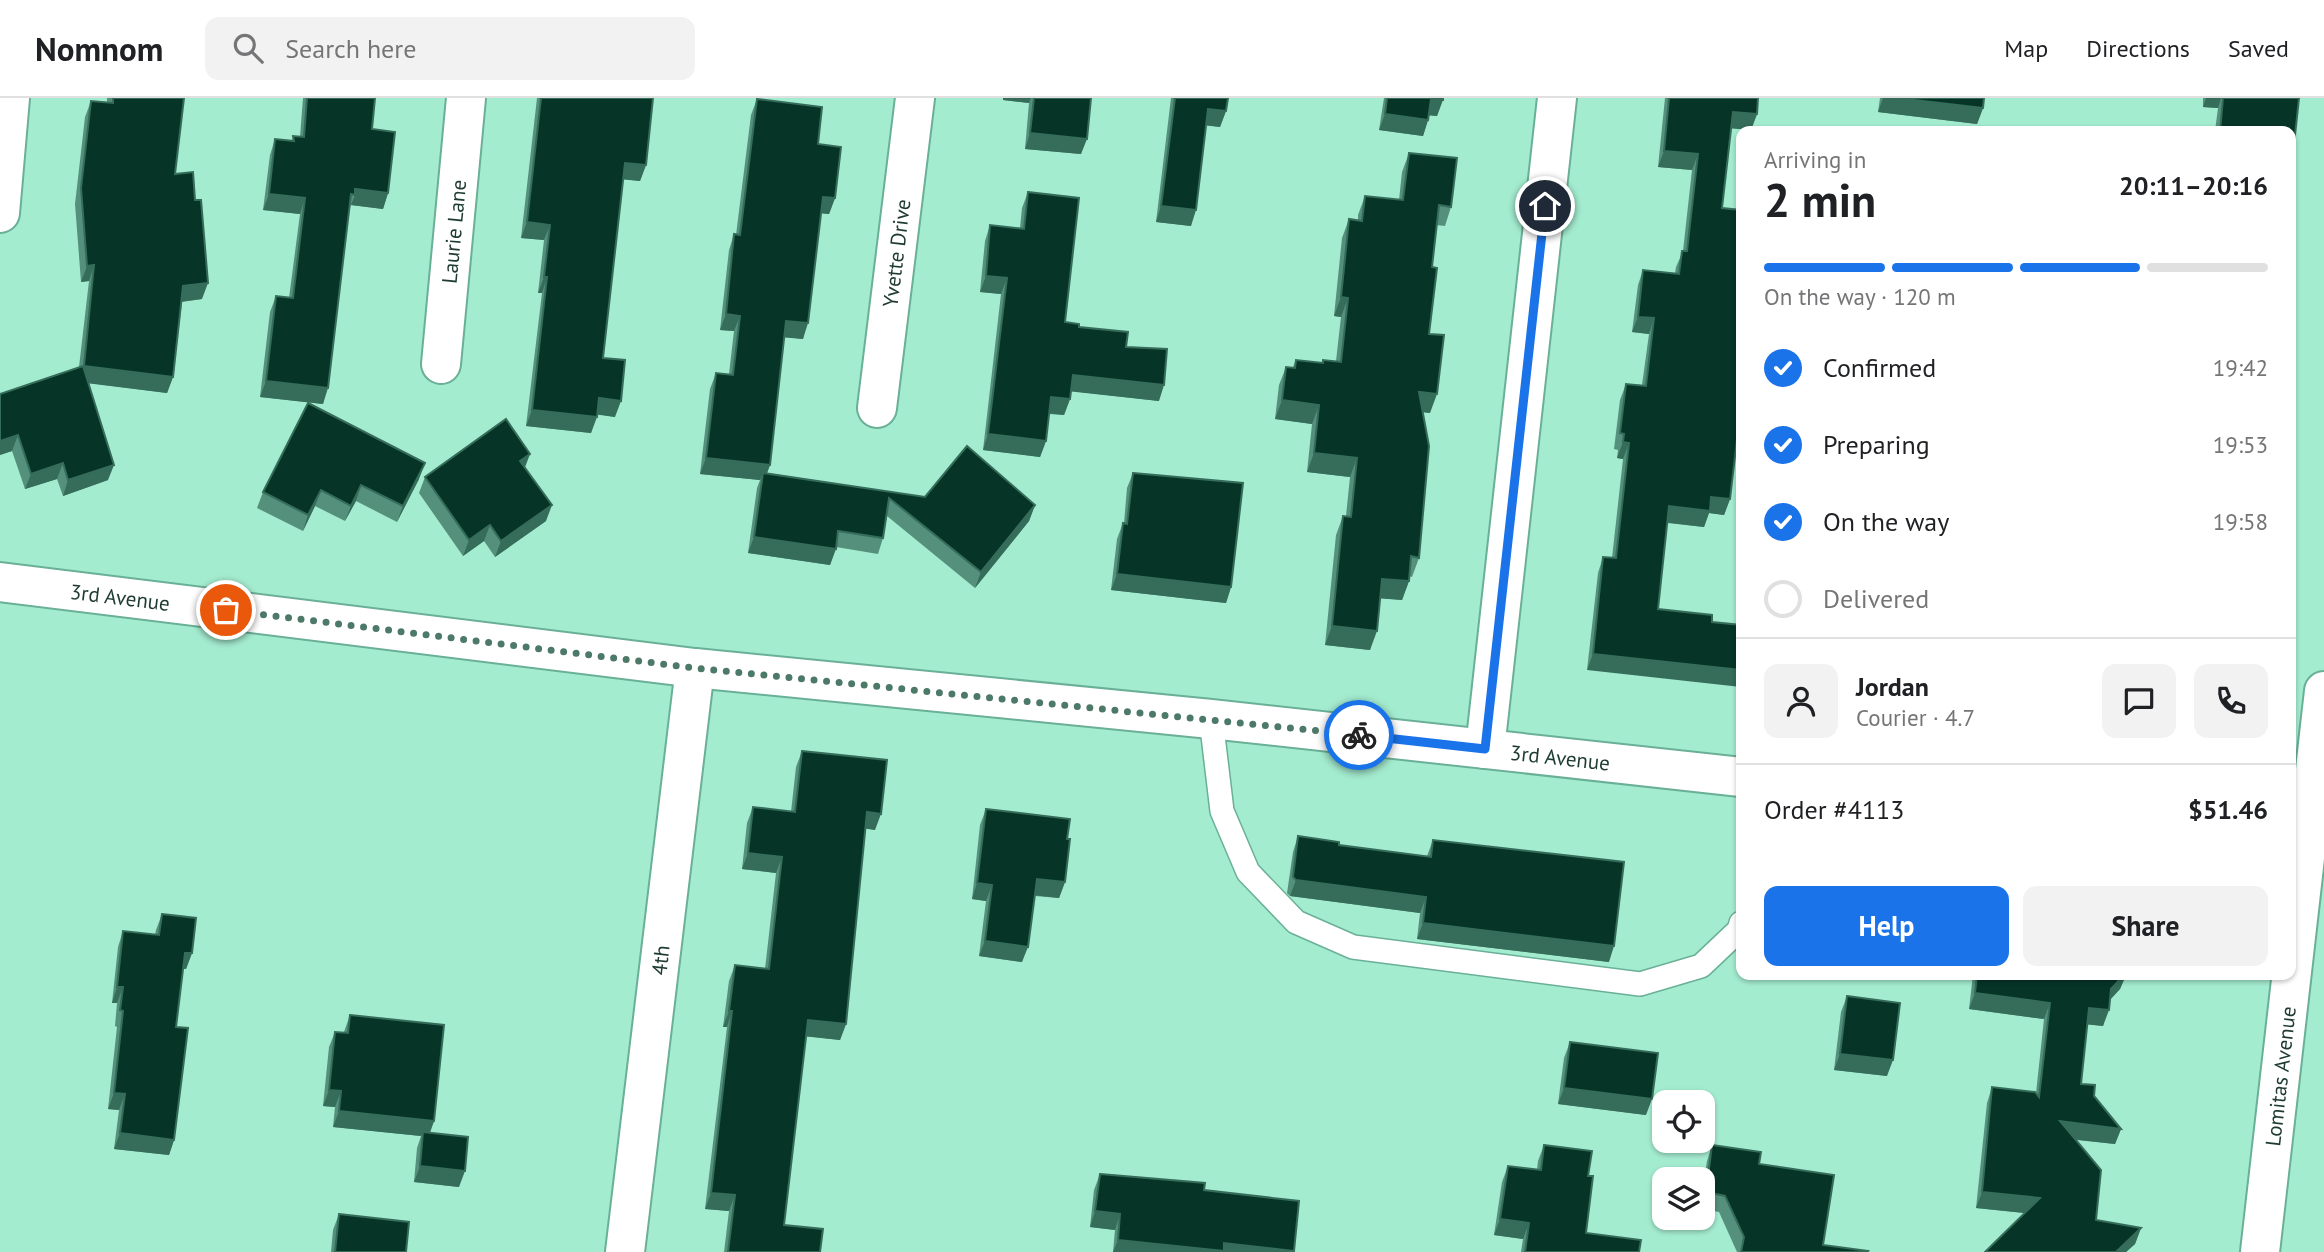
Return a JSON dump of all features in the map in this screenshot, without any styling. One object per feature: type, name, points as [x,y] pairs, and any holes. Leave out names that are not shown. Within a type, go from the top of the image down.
[{"type":"street","points":[[0,213],[10,98]]},
{"type":"street","name":"Laurie Lane","points":[[441,364],[466,98]]},
{"type":"street","name":"Yvette Drive","points":[[877,408],[915,98]]},
{"type":"street","points":[[1485,749],[1557,98]]},
{"type":"street","name":"3rd Avenue","points":[[0,582],[695,668],[1211,719],[1736,776]]},
{"type":"street","name":"4th","points":[[625,1252],[695,668]]},
{"type":"street","name":"Lomitas Avenue","points":[[2296,935],[2324,691]]},
{"type":"street","name":"Lomitas Avenue","points":[[2260,1252],[2291,980]]},
{"type":"lane","points":[[1211,719],[1222,811],[1248,872],[1296,922],[1353,947],[1640,984],[1701,966],[1736,933]]},
{"type":"building","points":[[113,98],[184,98],[175,174],[193,172],[195,200],[201,200],[208,283],[183,286],[173,377],[84,366],[94,265],[87,266],[81,188],[91,101],[113,103]]},
{"type":"building","points":[[307,98],[375,98],[372,129],[395,132],[388,193],[355,189],[355,195],[351,194],[328,388],[266,381],[276,296],[293,298],[305,198],[269,194],[275,139],[294,141],[293,136],[304,137]]},
{"type":"building","points":[[541,98],[653,98],[646,165],[625,163],[603,358],[625,360],[621,401],[599,398],[597,417],[532,410],[550,225],[527,222]]},
{"type":"building","points":[[1034,98],[1091,98],[1087,139],[1030,133]]},
{"type":"building","points":[[1175,98],[1228,98],[1226,111],[1208,109],[1196,210],[1161,206]]},
{"type":"building","points":[[1387,98],[1443,98],[1443,100],[1431,99],[1428,120],[1385,114]]},
{"type":"building","points":[[1669,98],[1758,98],[1757,114],[1733,112],[1722,208],[1736,209],[1736,448],[1730,499],[1711,497],[1710,511],[1669,506],[1658,609],[1712,615],[1712,622],[1736,624],[1736,669],[1593,654],[1603,557],[1616,558],[1629,443],[1623,442],[1624,434],[1620,433],[1626,384],[1646,386],[1654,318],[1638,317],[1643,270],[1679,274],[1682,251],[1687,251],[1698,154],[1664,151]]},
{"type":"building","points":[[1897,98],[1984,98],[1983,108]]},
{"type":"building","points":[[2223,98],[2299,98],[2296,126],[2220,126]]},
{"type":"building","points":[[757,99],[822,107],[818,144],[841,147],[835,198],[823,197],[808,323],[786,321],[770,465],[706,458],[716,373],[733,375],[740,316],[726,314],[734,234],[740,235]]},
{"type":"building","points":[[1409,153],[1457,158],[1451,207],[1439,205],[1432,267],[1437,268],[1429,334],[1444,335],[1437,394],[1419,392],[1429,446],[1419,558],[1411,556],[1409,581],[1382,579],[1377,631],[1332,626],[1343,516],[1351,517],[1357,458],[1314,453],[1319,405],[1282,400],[1286,367],[1295,368],[1296,360],[1341,362],[1348,298],[1341,297],[1349,219],[1362,221],[1365,196],[1403,200]]},
{"type":"building","points":[[1028,192],[1079,198],[1065,322],[1079,324],[1079,327],[1128,332],[1126,347],[1167,349],[1164,385],[1073,375],[1070,399],[1051,397],[1046,441],[988,434],[1007,278],[986,276],[990,225],[1024,229]]},
{"type":"building","points":[[83,366],[114,465],[68,480],[63,463],[31,474],[18,435],[0,441],[0,394]]},
{"type":"building","points":[[308,403],[425,463],[403,506],[361,485],[351,506],[321,490],[308,515],[263,492]]},
{"type":"building","points":[[506,419],[530,454],[520,461],[552,505],[501,541],[490,525],[469,540],[425,477]]},
{"type":"building","points":[[967,446],[1035,505],[981,572],[889,498],[883,538],[838,531],[836,549],[754,537],[763,473],[925,497]]},
{"type":"building","points":[[1133,473],[1243,483],[1231,587],[1117,574]]},
{"type":"building","points":[[802,751],[887,760],[881,814],[867,812],[846,1024],[808,1020],[784,1225],[823,1229],[820,1252],[728,1252],[735,1195],[711,1193],[735,965],[769,969],[782,857],[748,853],[753,807],[795,812]]},
{"type":"building","points":[[986,809],[1070,819],[1065,882],[1037,879],[1028,947],[985,941],[992,885],[977,883]]},
{"type":"building","points":[[1298,836],[1339,842],[1339,845],[1431,857],[1433,840],[1624,862],[1614,946],[1423,923],[1426,897],[1296,880],[1293,877]]},
{"type":"building","points":[[162,914],[196,918],[192,953],[185,953],[176,1027],[188,1028],[174,1140],[120,1133],[125,1094],[114,1093],[123,1011],[120,1010],[123,987],[117,987],[123,931],[159,935]]},
{"type":"building","points":[[1976,980],[2119,980],[2111,989],[2109,1010],[2089,1008],[2081,1084],[2095,1085],[2094,1096],[2121,1129],[2060,1121],[2101,1170],[2096,1220],[2141,1228],[2116,1252],[1985,1252],[2040,1198],[1982,1192],[1992,1087],[2035,1092],[2039,1097],[2050,1003],[1975,993]]},
{"type":"building","points":[[1847,996],[1900,1003],[1893,1060],[1840,1054]]},
{"type":"building","points":[[350,1015],[444,1025],[434,1121],[339,1111],[341,1091],[329,1090],[335,1032],[348,1033]]},
{"type":"building","points":[[1570,1042],[1658,1053],[1652,1099],[1564,1088]]},
{"type":"building","points":[[423,1132],[468,1137],[465,1171],[420,1166]]},
{"type":"building","points":[[1544,1145],[1592,1151],[1588,1176],[1593,1176],[1586,1233],[1641,1240],[1639,1252],[1525,1252],[1529,1223],[1500,1219],[1508,1166],[1541,1170]]},
{"type":"building","points":[[1715,1145],[1761,1152],[1759,1164],[1834,1175],[1823,1245],[1868,1251],[1741,1252],[1744,1237],[1725,1196],[1715,1194],[1715,1167],[1709,1167]]},
{"type":"building","points":[[1100,1174],[1205,1183],[1204,1190],[1299,1201],[1294,1251],[1224,1243],[1224,1251],[1118,1240],[1120,1214],[1095,1211]]},
{"type":"building","points":[[339,1214],[409,1222],[406,1252],[335,1252]]},
{"type":"way so far","points":[[226,610],[695,668],[1359,735]]},
{"type":"route","points":[[1359,735],[1485,749],[1545,206]]}]
